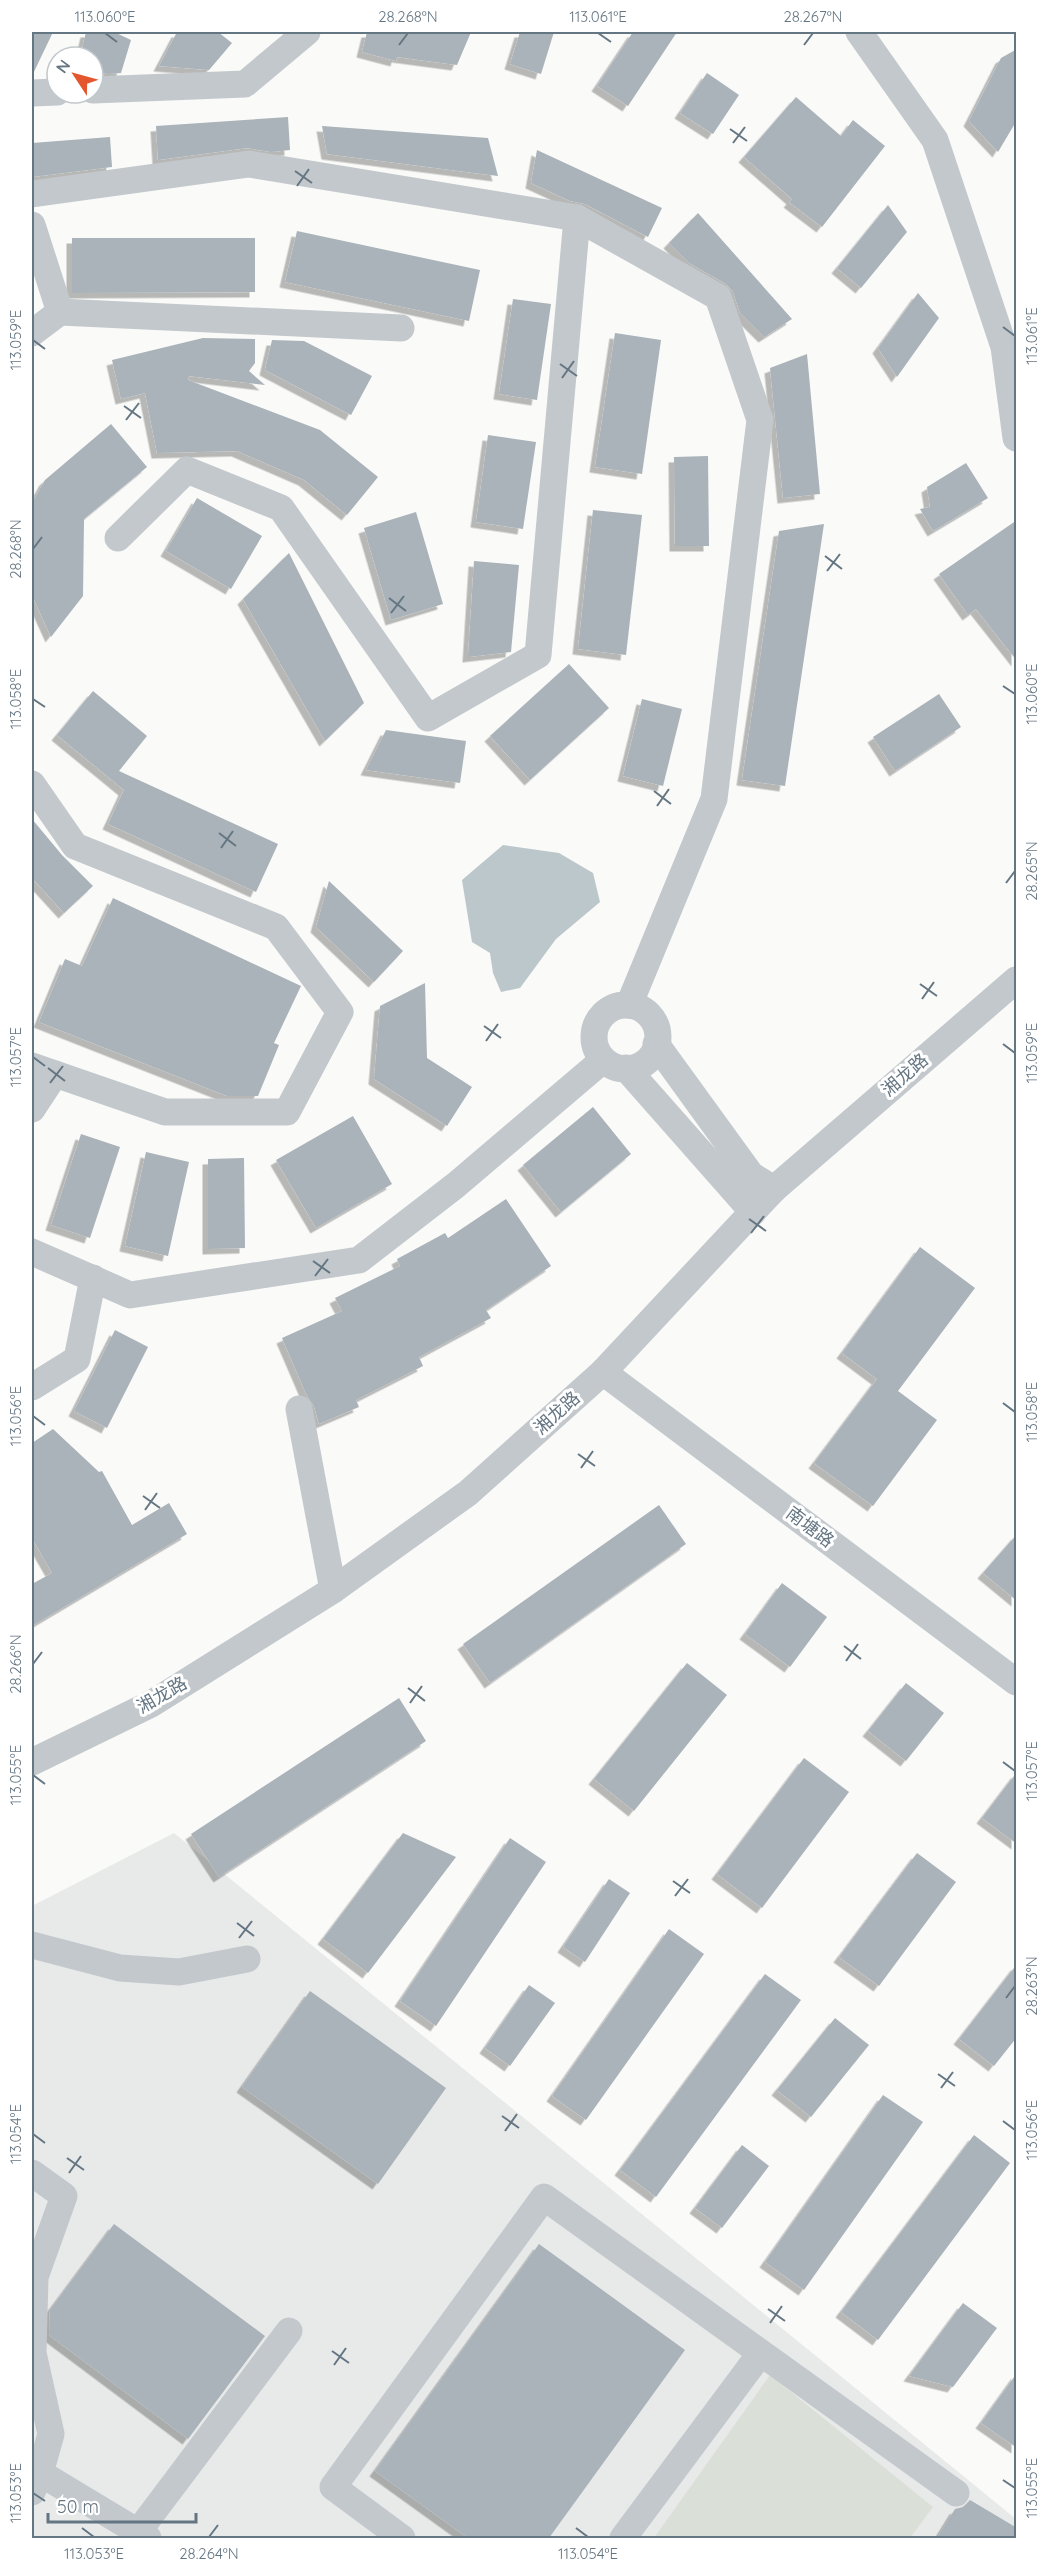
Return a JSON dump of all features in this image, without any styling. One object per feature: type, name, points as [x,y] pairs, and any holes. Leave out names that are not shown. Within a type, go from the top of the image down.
[{"type":"street","points":[[105,90],[245,84],[307,32]]},
{"type":"street","points":[[859,32],[935,140],[1004,347],[1017,438]]},
{"type":"street","points":[[32,194],[249,164],[577,218],[718,297],[760,420],[714,798],[629,1005]]},
{"type":"street","points":[[118,538],[188,470],[281,508],[428,718],[537,655],[577,218]]},
{"type":"street","points":[[32,225],[60,312]]},
{"type":"street","points":[[32,333],[60,312],[401,328]]},
{"type":"street","points":[[32,784],[75,846],[276,927],[340,1012],[287,1112],[165,1112],[43,1070],[32,1109]]},
{"type":"street","name":"湘龙路","points":[[32,1762],[151,1704],[333,1590],[468,1493],[603,1372],[774,1189],[1017,980]]},
{"type":"street","points":[[32,1252],[130,1295],[359,1260],[615,1064],[640,1065],[648,1059],[656,1044],[657,1029],[645,1011],[629,1005],[613,1007],[604,1013],[597,1022],[594,1043],[615,1064],[753,1212]]},
{"type":"street","points":[[656,1044],[751,1175],[774,1189]]},
{"type":"street","points":[[32,1388],[77,1359],[93,1278]]},
{"type":"street","name":"南塘路","points":[[603,1372],[1017,1682]]},
{"type":"street","points":[[299,1409],[333,1590]]},
{"type":"street","points":[[32,1945],[120,1968],[143,1970],[179,1972],[247,1959]]},
{"type":"street","points":[[32,2173],[64,2196],[35,2277],[33,2354],[51,2434],[36,2482],[143,2535],[289,2331]]},
{"type":"street","points":[[402,2538],[333,2487],[544,2197],[956,2493]]},
{"type":"street","points":[[623,2538],[760,2354]]},
{"type":"shaded area","points":[[503,845],[559,853],[593,873],[600,902],[556,939],[520,988],[501,992],[493,973],[490,953],[472,942],[462,880]]},
{"type":"shaded area","points":[[174,1833],[1016,2519],[1016,2538],[32,2538],[32,1906]]},
{"type":"shaded area","points":[[770,2375],[933,2507],[910,2538],[654,2538]]},
{"type":"building","points":[[32,32],[53,32],[45,45],[32,76]]},
{"type":"building","points":[[86,32],[114,32],[131,40],[121,73],[105,73],[105,45],[83,45]]},
{"type":"building","points":[[177,32],[218,32],[232,43],[209,70],[159,66]]},
{"type":"building","points":[[367,32],[471,32],[457,65],[397,57],[396,61],[362,52]]},
{"type":"building","points":[[520,32],[554,32],[541,74],[510,64]]},
{"type":"building","points":[[633,32],[677,32],[628,106],[597,86]]},
{"type":"building","points":[[1017,49],[1017,120],[998,152],[969,121],[1001,58]]},
{"type":"building","points":[[707,73],[739,95],[713,134],[680,113]]},
{"type":"building","points":[[796,97],[841,136],[853,120],[885,146],[822,227],[789,202],[792,199],[744,157]]},
{"type":"building","points":[[288,117],[290,150],[271,152],[247,148],[158,160],[156,126]]},
{"type":"building","points":[[322,126],[488,138],[498,176],[327,154]]},
{"type":"building","points":[[110,137],[112,167],[32,177],[32,143]]},
{"type":"building","points":[[537,150],[662,208],[648,237],[585,204],[570,201],[531,183]]},
{"type":"building","points":[[888,205],[907,232],[861,288],[837,268]]},
{"type":"building","points":[[698,213],[792,319],[764,337],[740,313],[733,292],[726,284],[689,263],[669,243]]},
{"type":"building","points":[[297,231],[480,270],[469,321],[285,282]]},
{"type":"building","points":[[72,238],[255,238],[255,292],[72,293]]},
{"type":"building","points":[[918,293],[939,318],[897,377],[878,348]]},
{"type":"building","points":[[513,299],[551,304],[537,400],[499,394]]},
{"type":"building","points":[[615,333],[661,340],[642,474],[595,467]]},
{"type":"building","points":[[203,338],[255,339],[255,363],[249,371],[265,385],[189,376],[188,380],[320,430],[378,477],[347,515],[304,480],[237,451],[157,453],[145,393],[121,399],[112,360]]},
{"type":"building","points":[[272,340],[304,341],[372,376],[351,415],[265,370]]},
{"type":"building","points":[[807,354],[820,494],[783,498],[770,368]]},
{"type":"building","points":[[111,424],[147,467],[84,519],[83,596],[51,637],[32,595],[32,503],[45,480]]},
{"type":"building","points":[[488,435],[536,442],[523,529],[476,522]]},
{"type":"building","points":[[708,456],[709,546],[675,546],[674,457]]},
{"type":"building","points":[[966,463],[988,498],[933,531],[920,509],[930,507],[927,487]]},
{"type":"building","points":[[197,498],[262,536],[231,589],[166,551]]},
{"type":"building","points":[[593,510],[642,515],[626,655],[578,649]]},
{"type":"building","points":[[416,512],[443,604],[391,620],[364,528]]},
{"type":"building","points":[[1017,520],[1017,661],[976,609],[968,615],[939,574]]},
{"type":"building","points":[[824,524],[785,786],[742,780],[779,531]]},
{"type":"building","points":[[289,553],[364,703],[325,741],[243,599]]},
{"type":"building","points":[[474,561],[519,565],[511,652],[468,657]]},
{"type":"building","points":[[569,664],[609,708],[530,780],[490,736]]},
{"type":"building","points":[[93,691],[147,736],[119,771],[278,844],[256,892],[108,824],[124,790],[57,735]]},
{"type":"building","points":[[939,694],[961,727],[895,771],[873,737]]},
{"type":"building","points":[[642,699],[682,709],[663,786],[623,776]]},
{"type":"building","points":[[386,730],[466,741],[460,783],[366,770]]},
{"type":"building","points":[[32,819],[62,855],[93,886],[64,913],[32,878]]},
{"type":"building","points":[[329,881],[403,951],[374,982],[316,927]]},
{"type":"building","points":[[113,898],[301,986],[274,1043],[279,1045],[258,1096],[227,1096],[39,1022],[65,959],[82,966]]},
{"type":"building","points":[[425,983],[427,1058],[472,1087],[447,1126],[374,1079],[380,1006]]},
{"type":"building","points":[[593,1107],[631,1154],[561,1212],[523,1165]]},
{"type":"building","points":[[353,1116],[392,1184],[316,1228],[276,1160]]},
{"type":"building","points":[[81,1134],[120,1147],[90,1238],[51,1225]]},
{"type":"building","points":[[146,1152],[189,1162],[168,1256],[125,1246]]},
{"type":"building","points":[[244,1158],[245,1248],[208,1249],[208,1159]]},
{"type":"building","points":[[506,1199],[551,1266],[486,1310],[491,1318],[419,1357],[423,1366],[356,1400],[359,1407],[319,1424],[314,1406],[307,1396],[282,1338],[342,1311],[335,1298],[400,1266],[397,1259],[445,1233],[448,1238]]},
{"type":"building","points":[[920,1247],[975,1288],[898,1391],[937,1420],[873,1506],[814,1463],[877,1379],[842,1353]]},
{"type":"building","points":[[115,1330],[148,1347],[107,1428],[74,1411]]},
{"type":"building","points":[[53,1429],[99,1472],[102,1471],[132,1525],[169,1503],[187,1534],[32,1626],[32,1584],[52,1573],[32,1538],[32,1443]]},
{"type":"building","points":[[659,1505],[686,1544],[490,1683],[463,1644]]},
{"type":"building","points":[[1017,1534],[1017,1601],[983,1573]]},
{"type":"building","points":[[782,1583],[827,1617],[790,1667],[745,1634]]},
{"type":"building","points":[[687,1663],[727,1695],[634,1811],[594,1779]]},
{"type":"building","points":[[906,1683],[944,1713],[906,1761],[868,1731]]},
{"type":"building","points":[[399,1698],[426,1741],[219,1877],[191,1834]]},
{"type":"building","points":[[804,1758],[849,1792],[762,1908],[717,1874]]},
{"type":"building","points":[[1017,1772],[1017,1844],[982,1818]]},
{"type":"building","points":[[403,1833],[456,1857],[368,1973],[323,1939]]},
{"type":"building","points":[[510,1838],[546,1862],[436,2026],[400,2001]]},
{"type":"building","points":[[917,1853],[956,1882],[879,1986],[839,1957]]},
{"type":"building","points":[[609,1879],[630,1893],[585,1962],[563,1947]]},
{"type":"building","points":[[669,1929],[704,1954],[586,2120],[552,2096]]},
{"type":"building","points":[[1017,1964],[1017,2037],[994,2066],[959,2039]]},
{"type":"building","points":[[765,1974],[801,2000],[656,2197],[620,2170]]},
{"type":"building","points":[[529,1985],[555,2003],[510,2066],[485,2048]]},
{"type":"building","points":[[310,1991],[446,2088],[378,2184],[242,2087]]},
{"type":"building","points":[[835,2018],[869,2045],[811,2117],[777,2090]]},
{"type":"building","points":[[883,2095],[923,2122],[804,2290],[765,2262]]},
{"type":"building","points":[[974,2135],[1010,2163],[878,2340],[841,2312]]},
{"type":"building","points":[[742,2145],[769,2166],[722,2228],[695,2208]]},
{"type":"building","points":[[114,2224],[265,2336],[188,2439],[49,2335],[50,2310]]},
{"type":"building","points":[[539,2244],[685,2350],[549,2538],[468,2538],[375,2471]]},
{"type":"building","points":[[963,2303],[997,2328],[953,2387],[909,2376]]},
{"type":"building","points":[[1017,2373],[1017,2448],[981,2423]]},
{"type":"building","points":[[970,2500],[1017,2528],[1017,2538],[937,2538],[955,2509],[963,2507]]}]
